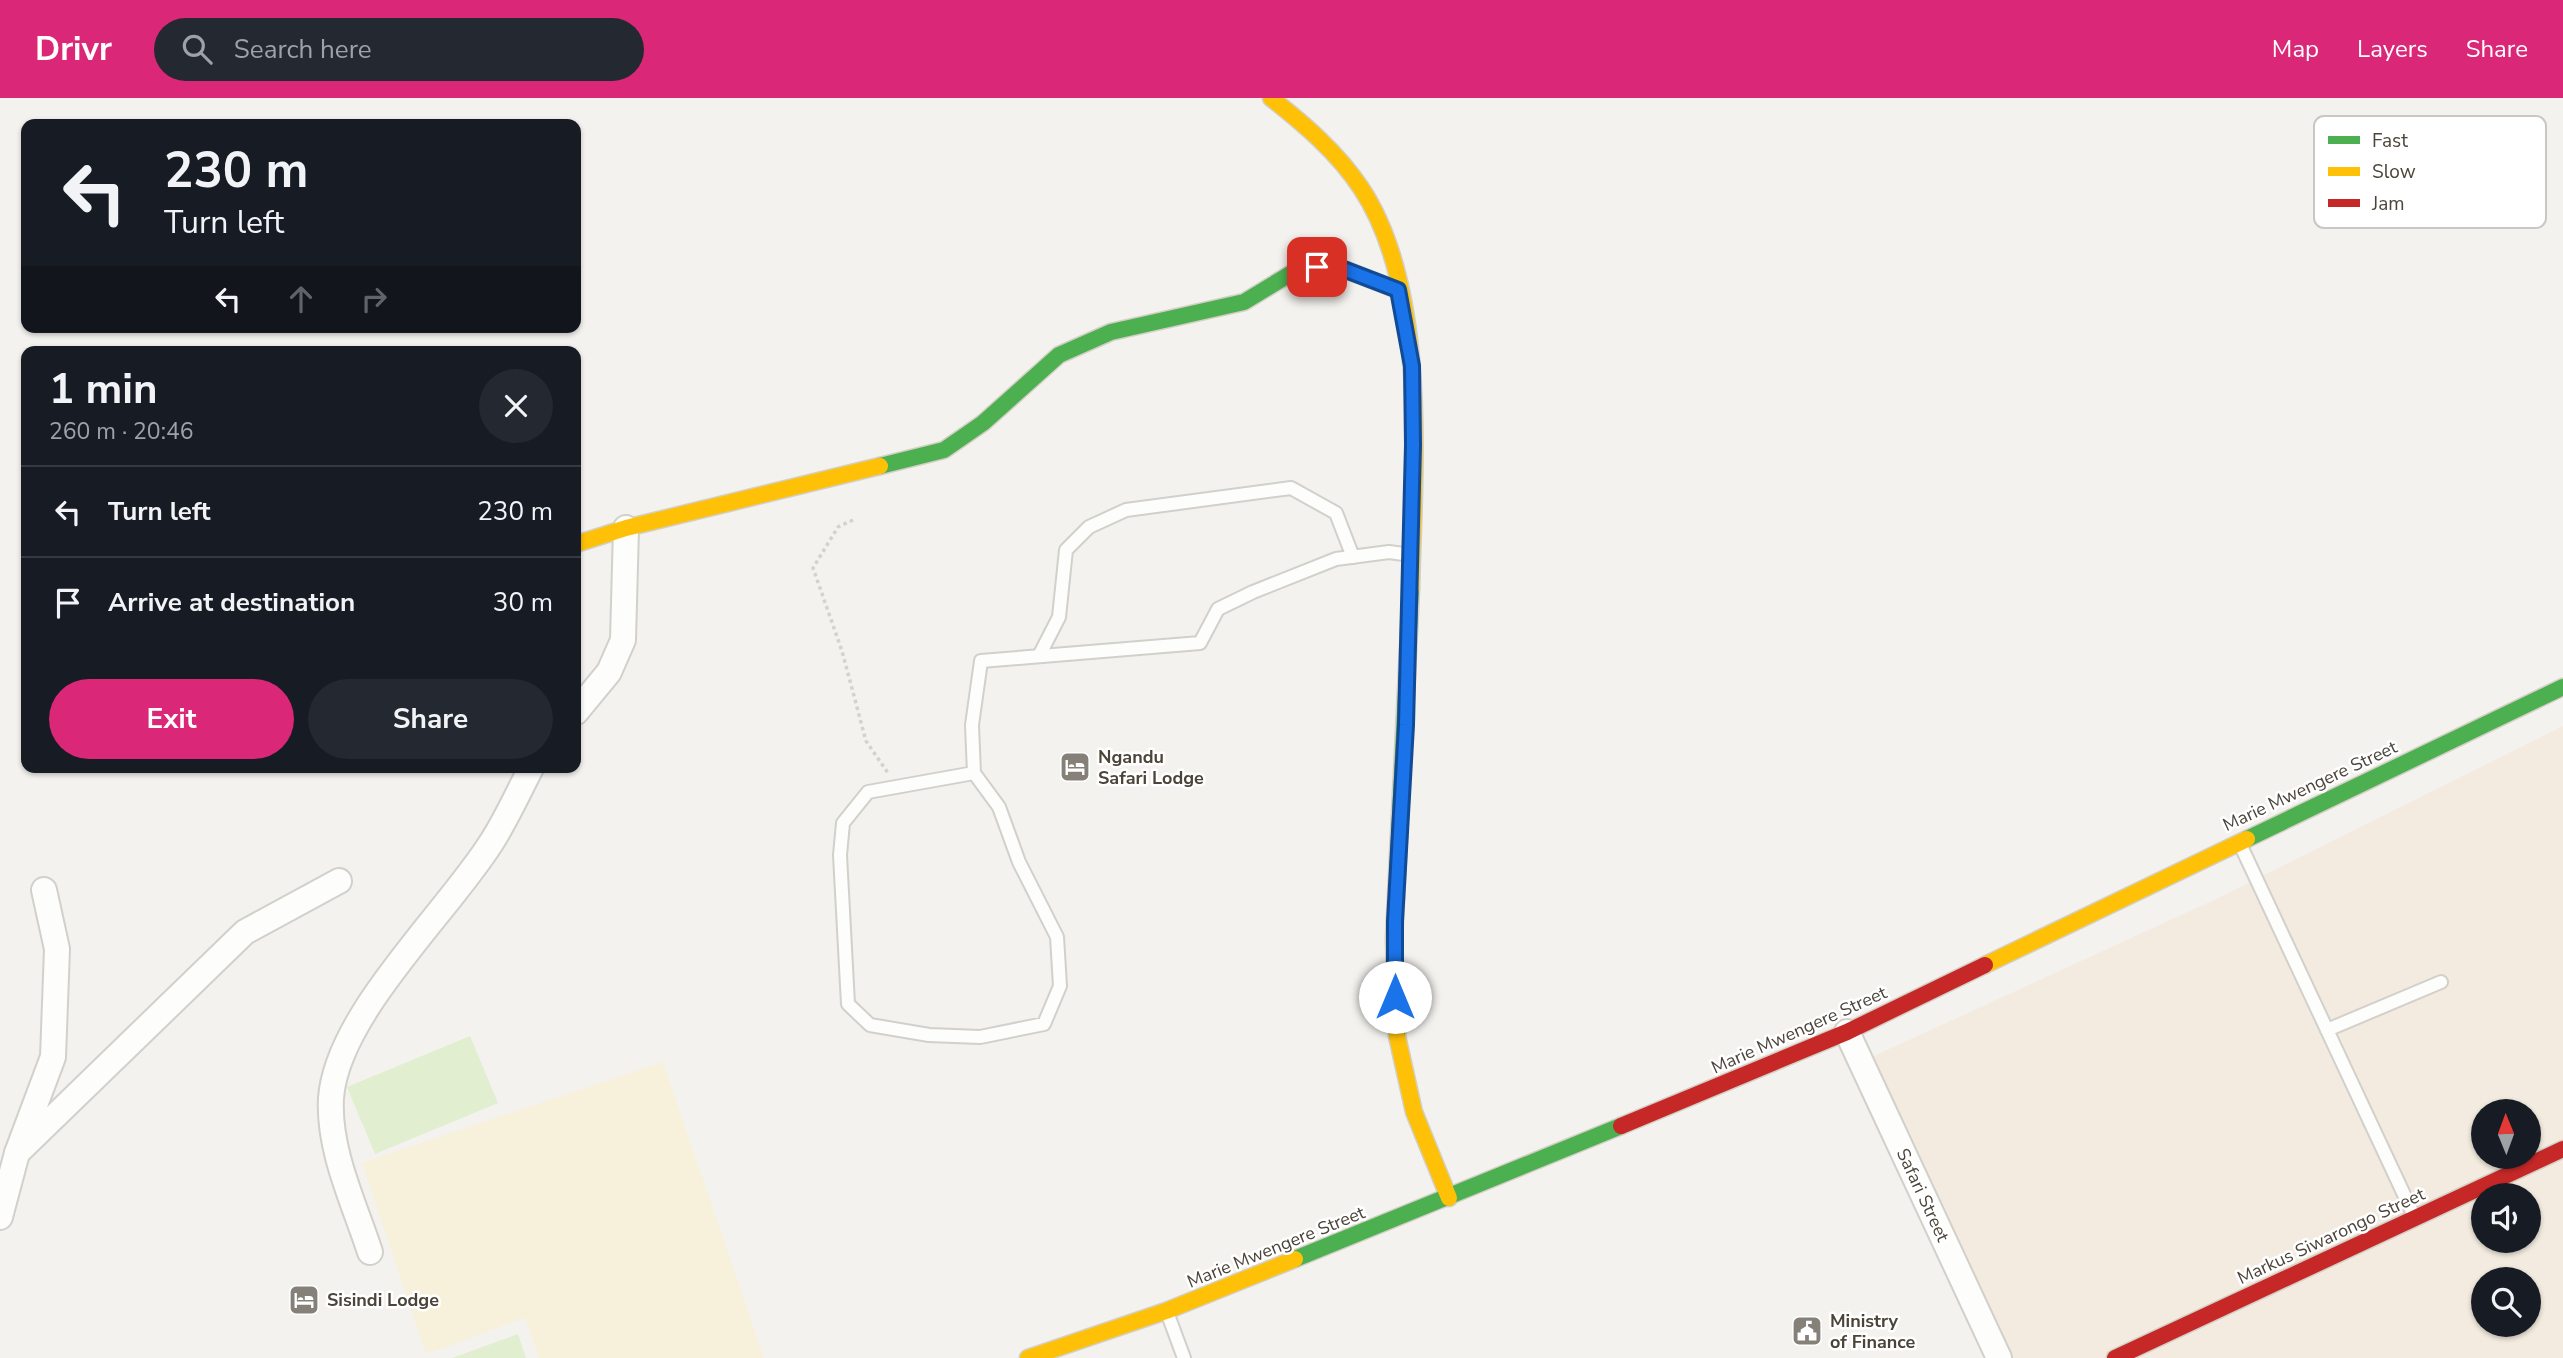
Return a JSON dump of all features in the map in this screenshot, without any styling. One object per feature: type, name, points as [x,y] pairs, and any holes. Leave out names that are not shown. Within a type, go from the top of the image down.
[{"type":"street","points":[[1271,98],[1315,136],[1357,181],[1380,224],[1398,290],[1412,366],[1412,555],[1395,921],[1395,1023],[1403,1074],[1418,1123],[1449,1198]]},
{"type":"street","points":[[581,542],[626,528],[944,450],[983,423],[1059,355],[1111,331],[1244,302],[1300,268],[1333,265],[1398,290]]},
{"type":"street","points":[[581,706],[609,672],[623,640],[626,528]]},
{"type":"street","name":"Marie Mwengere Street","points":[[1028,1358],[1166,1311],[1449,1198],[1847,1032],[2238,841],[2563,687]]},
{"type":"street","points":[[370,1252],[335,1145],[331,1100],[336,1065],[361,1016],[491,844],[528,773]]},
{"type":"street","points":[[17,1153],[245,932],[339,881]]},
{"type":"street","points":[[0,1217],[17,1153],[53,1057],[57,949],[44,890]]},
{"type":"street","name":"Safari Street","points":[[1847,1032],[1999,1358]]},
{"type":"street","name":"Markus Siwarongo Street","points":[[2115,1358],[2563,1149]]},
{"type":"lane","points":[[1039,656],[1059,617],[1066,550],[1089,527],[1126,510],[1291,488],[1336,513],[1353,557]]},
{"type":"lane","points":[[974,773],[869,792],[843,823],[840,855],[848,1004],[870,1025],[929,1035],[980,1037],[1044,1024],[1060,986],[1057,937],[1019,862],[999,807],[974,773],[972,724],[981,661],[1200,643],[1218,610],[1336,559],[1389,552],[1412,555]]},
{"type":"lane","points":[[2238,841],[2415,1218]]},
{"type":"lane","points":[[2327,1030],[2441,982]]},
{"type":"lane","points":[[1166,1311],[1184,1358]]},
{"type":"path","points":[[853,520],[838,527],[813,568],[842,650],[866,741],[897,786]]},
{"type":"shaded area","points":[[2563,726],[2563,1358],[1999,1358],[1861,1062],[2216,899]]},
{"type":"green space","points":[[470,1036],[498,1103],[375,1154],[347,1087]]},
{"type":"green space","points":[[518,1334],[526,1358],[452,1358]]},
{"type":"sand","points":[[663,1062],[764,1358],[539,1358],[525,1318],[426,1354],[362,1163]]},
{"type":"traffic: fast","points":[[880,466],[944,450],[983,423],[1059,355],[1111,332],[1244,302],[1300,268],[1333,265],[1398,290]]},
{"type":"traffic: fast","points":[[1397,1036],[1394,939],[1411,588]]},
{"type":"traffic: fast","points":[[2247,839],[2563,687]]},
{"type":"traffic: fast","points":[[1295,1259],[1621,1126]]},
{"type":"traffic: slow","points":[[1271,98],[1319,139],[1361,188],[1383,230],[1398,277],[1413,382],[1411,588]]},
{"type":"traffic: slow","points":[[581,542],[626,528],[880,466]]},
{"type":"traffic: slow","points":[[1985,965],[2247,839]]},
{"type":"traffic: slow","points":[[1397,1036],[1414,1112],[1449,1198]]},
{"type":"traffic: slow","points":[[1028,1358],[1166,1311],[1295,1259]]},
{"type":"traffic: jam","points":[[1621,1126],[1847,1032],[1985,965]]},
{"type":"traffic: jam","points":[[2115,1358],[2563,1149]]},
{"type":"place","name":"Ngandu Safari Lodge","points":[[1075,767]]},
{"type":"place","name":"Sisindi Lodge","points":[[304,1300]]},
{"type":"place","name":"Ministry of Finance","points":[[1807,1331]]},
{"type":"route","points":[[1317,267],[1333,265],[1398,290],[1412,366],[1412,540],[1406,725],[1395,921],[1395,997]]}]
